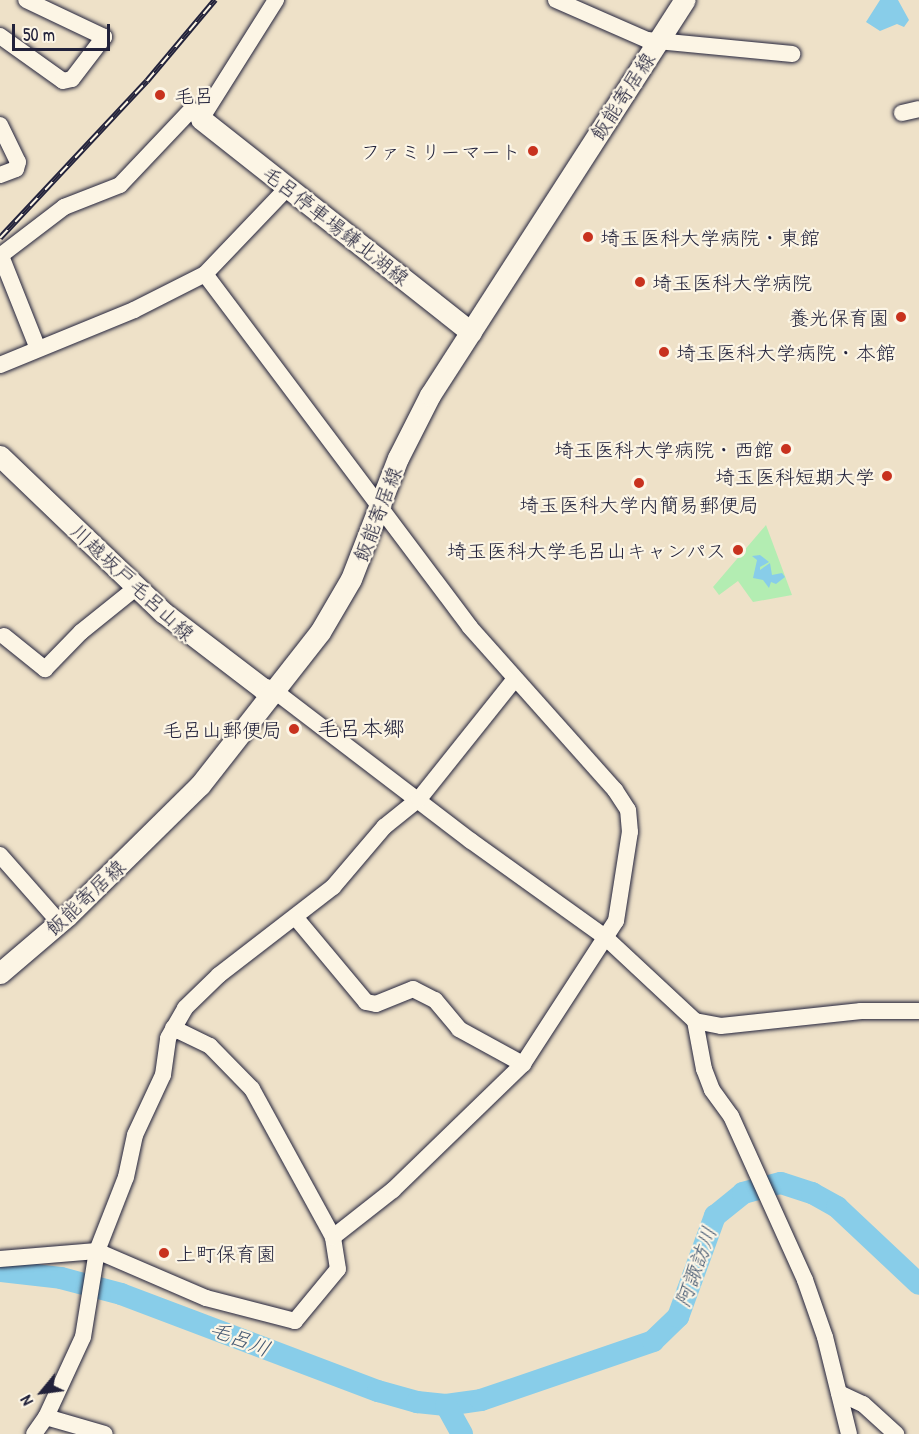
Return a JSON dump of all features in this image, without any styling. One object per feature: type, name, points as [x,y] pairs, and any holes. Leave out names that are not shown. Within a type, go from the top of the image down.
[{"type":"main road","name":"飯能寄居線","points":[[0,973],[59,922],[200,785],[276,692],[339,602],[421,411],[685,0]]},
{"type":"main road","name":"毛呂停車場鎌北湖線","points":[[201,119],[471,332]]},
{"type":"main road","name":"川越坂戸毛呂山線","points":[[0,456],[190,636],[262,688],[276,692]]},
{"type":"street","points":[[0,36],[63,81],[72,79],[104,37],[26,0]]},
{"type":"street","points":[[38,349],[0,256],[64,207],[120,185],[191,110],[201,119],[276,0]]},
{"type":"street","points":[[556,0],[634,37],[658,42],[792,54]]},
{"type":"street","points":[[902,113],[919,109]]},
{"type":"street","points":[[0,125],[18,162],[16,169],[0,175]]},
{"type":"street","points":[[0,365],[134,310],[205,274],[288,187]]},
{"type":"street","points":[[205,274],[379,507],[514,680],[615,790],[628,810],[630,832],[617,911],[605,937],[523,1064],[393,1190],[333,1237]]},
{"type":"street","points":[[4,636],[45,669],[81,633],[137,587]]},
{"type":"street","points":[[34,1434],[46,1418],[83,1337],[91,1301],[97,1255],[126,1177],[135,1136],[163,1075],[173,1028],[199,991],[296,918],[333,886],[384,827],[419,799],[514,680]]},
{"type":"street","points":[[276,692],[419,799],[471,841],[605,937],[695,1022],[721,1026],[861,1011],[919,1011]]},
{"type":"street","points":[[0,855],[59,922]]},
{"type":"street","points":[[296,918],[366,1002],[376,1004],[413,989],[435,1000],[459,1029],[523,1064]]},
{"type":"street","points":[[695,1022],[704,1069],[756,1169],[825,1337],[849,1434]]},
{"type":"street","points":[[0,1259],[97,1255],[206,1298],[295,1321],[338,1269],[333,1237],[252,1089],[210,1046],[173,1028]]},
{"type":"street","points":[[839,1393],[863,1404],[896,1434]]},
{"type":"street","points":[[46,1418],[105,1434]]},
{"type":"green space","points":[[766,525],[792,595],[753,602],[738,581],[719,595],[713,587]]},
{"type":"water","points":[[880,0],[898,0],[909,20],[904,27],[897,24],[880,31],[866,22]]},
{"type":"water","points":[[760,555],[769,562],[760,567],[760,570],[770,563],[772,575],[782,573],[785,577],[776,584],[771,582],[769,588],[763,580],[753,578],[757,560],[752,556]]},
{"type":"waterway","name":"阿諏訪川","points":[[0,1271],[61,1278],[121,1294],[378,1391],[417,1402],[446,1405],[481,1400],[653,1341],[678,1317],[715,1216],[743,1193],[781,1183],[812,1193],[837,1207],[919,1284]]},
{"type":"waterway","name":"毛呂川","points":[[446,1405],[462,1434]]},
{"type":"railway","points":[[0,238],[147,81],[215,0]]},
{"type":"place","name":"毛呂","points":[[160,95]]},
{"type":"place","name":"ファミリーマート","points":[[533,151]]},
{"type":"place","name":"埼玉医科大学病院・東館","points":[[588,237]]},
{"type":"place","name":"埼玉医科大学病院","points":[[640,282]]},
{"type":"place","name":"養光保育園","points":[[901,317]]},
{"type":"place","name":"埼玉医科大学病院・本館","points":[[664,352]]},
{"type":"place","name":"埼玉医科大学病院・西館","points":[[786,449]]},
{"type":"place","name":"埼玉医科短期大学","points":[[887,476]]},
{"type":"place","name":"埼玉医科大学内簡易郵便局","points":[[639,483]]},
{"type":"place","name":"埼玉医科大学毛呂山キャンパス","points":[[738,550]]},
{"type":"place","name":"毛呂山郵便局","points":[[294,729]]},
{"type":"place","name":"上町保育園","points":[[164,1253]]},
{"type":"district","name":"毛呂本郷","points":[[361,729]]}]
